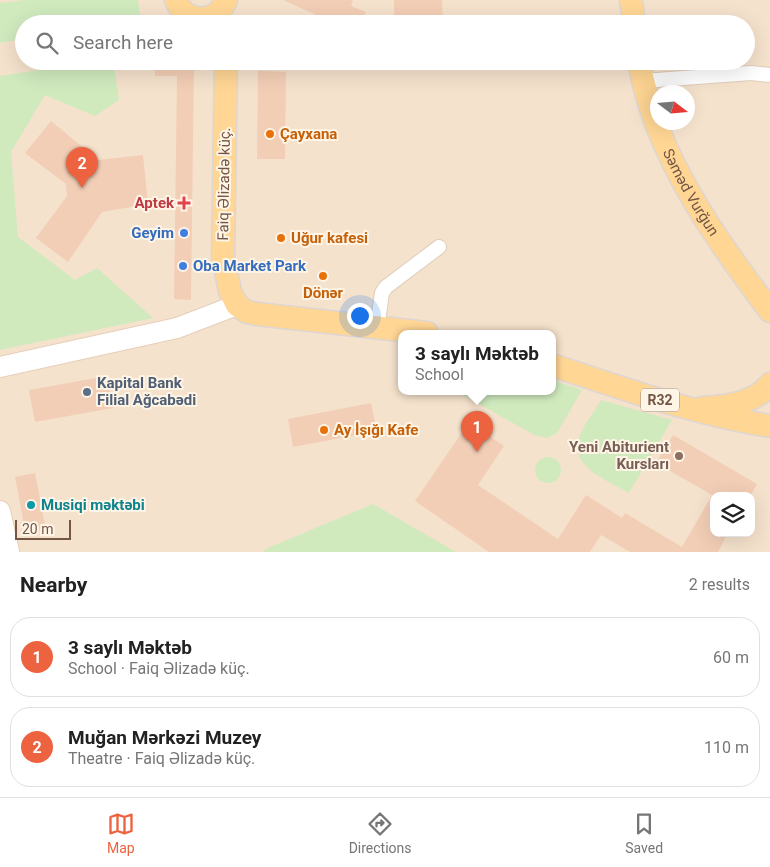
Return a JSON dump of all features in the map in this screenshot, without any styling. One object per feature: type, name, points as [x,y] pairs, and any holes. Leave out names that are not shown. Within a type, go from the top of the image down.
[{"type":"main road","points":[[176,0],[178,7],[188,15]]},
{"type":"main road","points":[[217,15],[226,0]]},
{"type":"main road","points":[[631,0],[633,15]]},
{"type":"main road","name":"Faiq Əlizadə küç.","points":[[226,70],[223,256],[230,291],[237,305]]},
{"type":"main road","name":"Səməd Vurğun","points":[[641,71],[651,110],[665,144],[706,222],[770,311]]},
{"type":"main road","points":[[237,305],[247,312],[257,314],[398,330]]},
{"type":"main road","name":"R32","points":[[556,367],[682,408],[770,426]]},
{"type":"main road","points":[[682,408],[709,408],[736,403],[752,398],[770,384]]},
{"type":"street","points":[[641,71],[770,75]]},
{"type":"street","points":[[378,328],[382,293],[439,246]]},
{"type":"street","points":[[0,368],[177,328],[237,305]]},
{"type":"street","points":[[0,510],[9,552]]},
{"type":"shaded area","points":[[0,0],[770,0],[770,552],[0,552]]},
{"type":"green space","points":[[24,0],[138,0],[140,15],[15,15],[15,40],[0,43],[0,3]]},
{"type":"green space","points":[[39,70],[114,70],[119,100],[95,116],[45,95],[11,152],[18,237],[75,280],[97,268],[153,318],[0,350],[0,76]]},
{"type":"green space","points":[[556,381],[582,390],[557,433],[547,438],[534,435],[463,395],[556,395]]},
{"type":"green space","points":[[601,400],[672,420],[629,493],[603,479],[587,467],[578,451],[578,441],[582,431]]},
{"type":"green space","points":[[548,457],[558,460],[561,470],[558,480],[548,483],[538,480],[535,470],[538,460]]},
{"type":"green space","points":[[373,504],[456,552],[262,552],[270,547]]},
{"type":"building","points":[[283,0],[353,0],[351,6],[366,12],[364,15],[316,15]]},
{"type":"building","points":[[394,0],[442,0],[443,15],[394,15]]},
{"type":"building","points":[[155,70],[194,70],[191,300],[174,299],[177,76],[155,76]]},
{"type":"building","points":[[258,71],[286,72],[285,159],[257,159]]},
{"type":"building","points":[[51,121],[98,160],[143,155],[148,204],[102,212],[68,262],[36,238],[67,196],[66,184],[25,153]]},
{"type":"building","points":[[107,376],[113,408],[35,422],[29,390]]},
{"type":"building","points":[[371,403],[377,431],[293,447],[288,419]]},
{"type":"building","points":[[469,422],[504,446],[478,485],[558,539],[586,495],[622,518],[625,513],[682,547],[710,498],[710,537],[726,537],[718,552],[630,552],[601,535],[590,552],[489,552],[415,501]]},
{"type":"building","points":[[673,435],[757,484],[752,492],[710,492],[710,494],[656,463]]},
{"type":"building","points":[[35,473],[46,530],[26,534],[15,477]]},
{"type":"place","name":"Çayxana","points":[[270,134]]},
{"type":"place","name":"Muğan Mərkəzi Muzey","points":[[82,188]]},
{"type":"place","name":"Aptek","points":[[184,203]]},
{"type":"place","name":"Geyim","points":[[184,233]]},
{"type":"place","name":"Uğur kafesi","points":[[281,238]]},
{"type":"place","name":"Oba Market Park","points":[[183,266]]},
{"type":"place","name":"Dönər","points":[[323,276]]},
{"type":"place","name":"Kapital Bank Filial Ağcabədi","points":[[87,392]]},
{"type":"place","name":"Ay İşığı Kafe","points":[[324,430]]},
{"type":"place","name":"3 saylı Məktəb","points":[[477,452]]},
{"type":"place","name":"Yeni Abiturient Kursları","points":[[679,456]]},
{"type":"place","name":"Musiqi məktəbi","points":[[31,505]]}]
